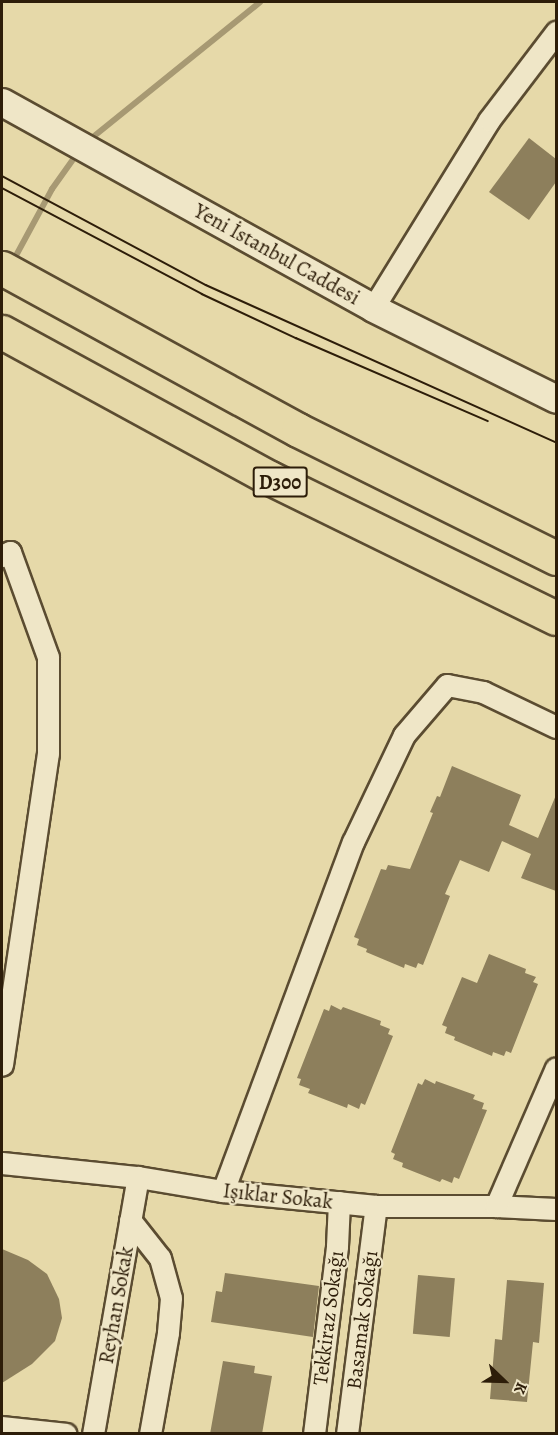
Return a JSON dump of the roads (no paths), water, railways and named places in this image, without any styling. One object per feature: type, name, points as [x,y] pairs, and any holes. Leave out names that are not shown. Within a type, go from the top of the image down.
[{"type":"highway","name":"D300","points":[[2,268],[309,435],[556,558]]},
{"type":"highway","name":"D300","points":[[5,334],[270,478],[556,618]]},
{"type":"street","points":[[373,308],[489,120],[556,32]]},
{"type":"street","name":"Yeni İstanbul Caddesi","points":[[2,102],[373,308],[556,399]]},
{"type":"street","points":[[2,556],[10,552],[48,657],[48,753],[2,1065]]},
{"type":"street","points":[[223,1191],[353,842],[404,735],[447,685],[483,692],[556,727]]},
{"type":"street","points":[[496,1206],[556,1068]]},
{"type":"street","name":"Işıklar Sokak","points":[[2,1163],[138,1177],[223,1191],[376,1206],[496,1206],[556,1209]]},
{"type":"street","name":"Reyhan Sokak","points":[[93,1434],[138,1177]]},
{"type":"street","name":"Tekkiraz Sokağı","points":[[314,1434],[337,1246],[339,1202]]},
{"type":"street","name":"Basamak Sokağı","points":[[347,1434],[376,1206]]},
{"type":"street","points":[[130,1220],[160,1258],[171,1298],[168,1333],[150,1434]]},
{"type":"street","points":[[2,1427],[66,1434]]},
{"type":"waterway","points":[[88,141],[260,2]]},
{"type":"waterway","points":[[12,263],[52,189],[79,151]]},
{"type":"tram line","points":[[2,176],[206,285],[556,442]]},
{"type":"tram line","points":[[2,188],[202,294],[296,338],[488,421]]}]
